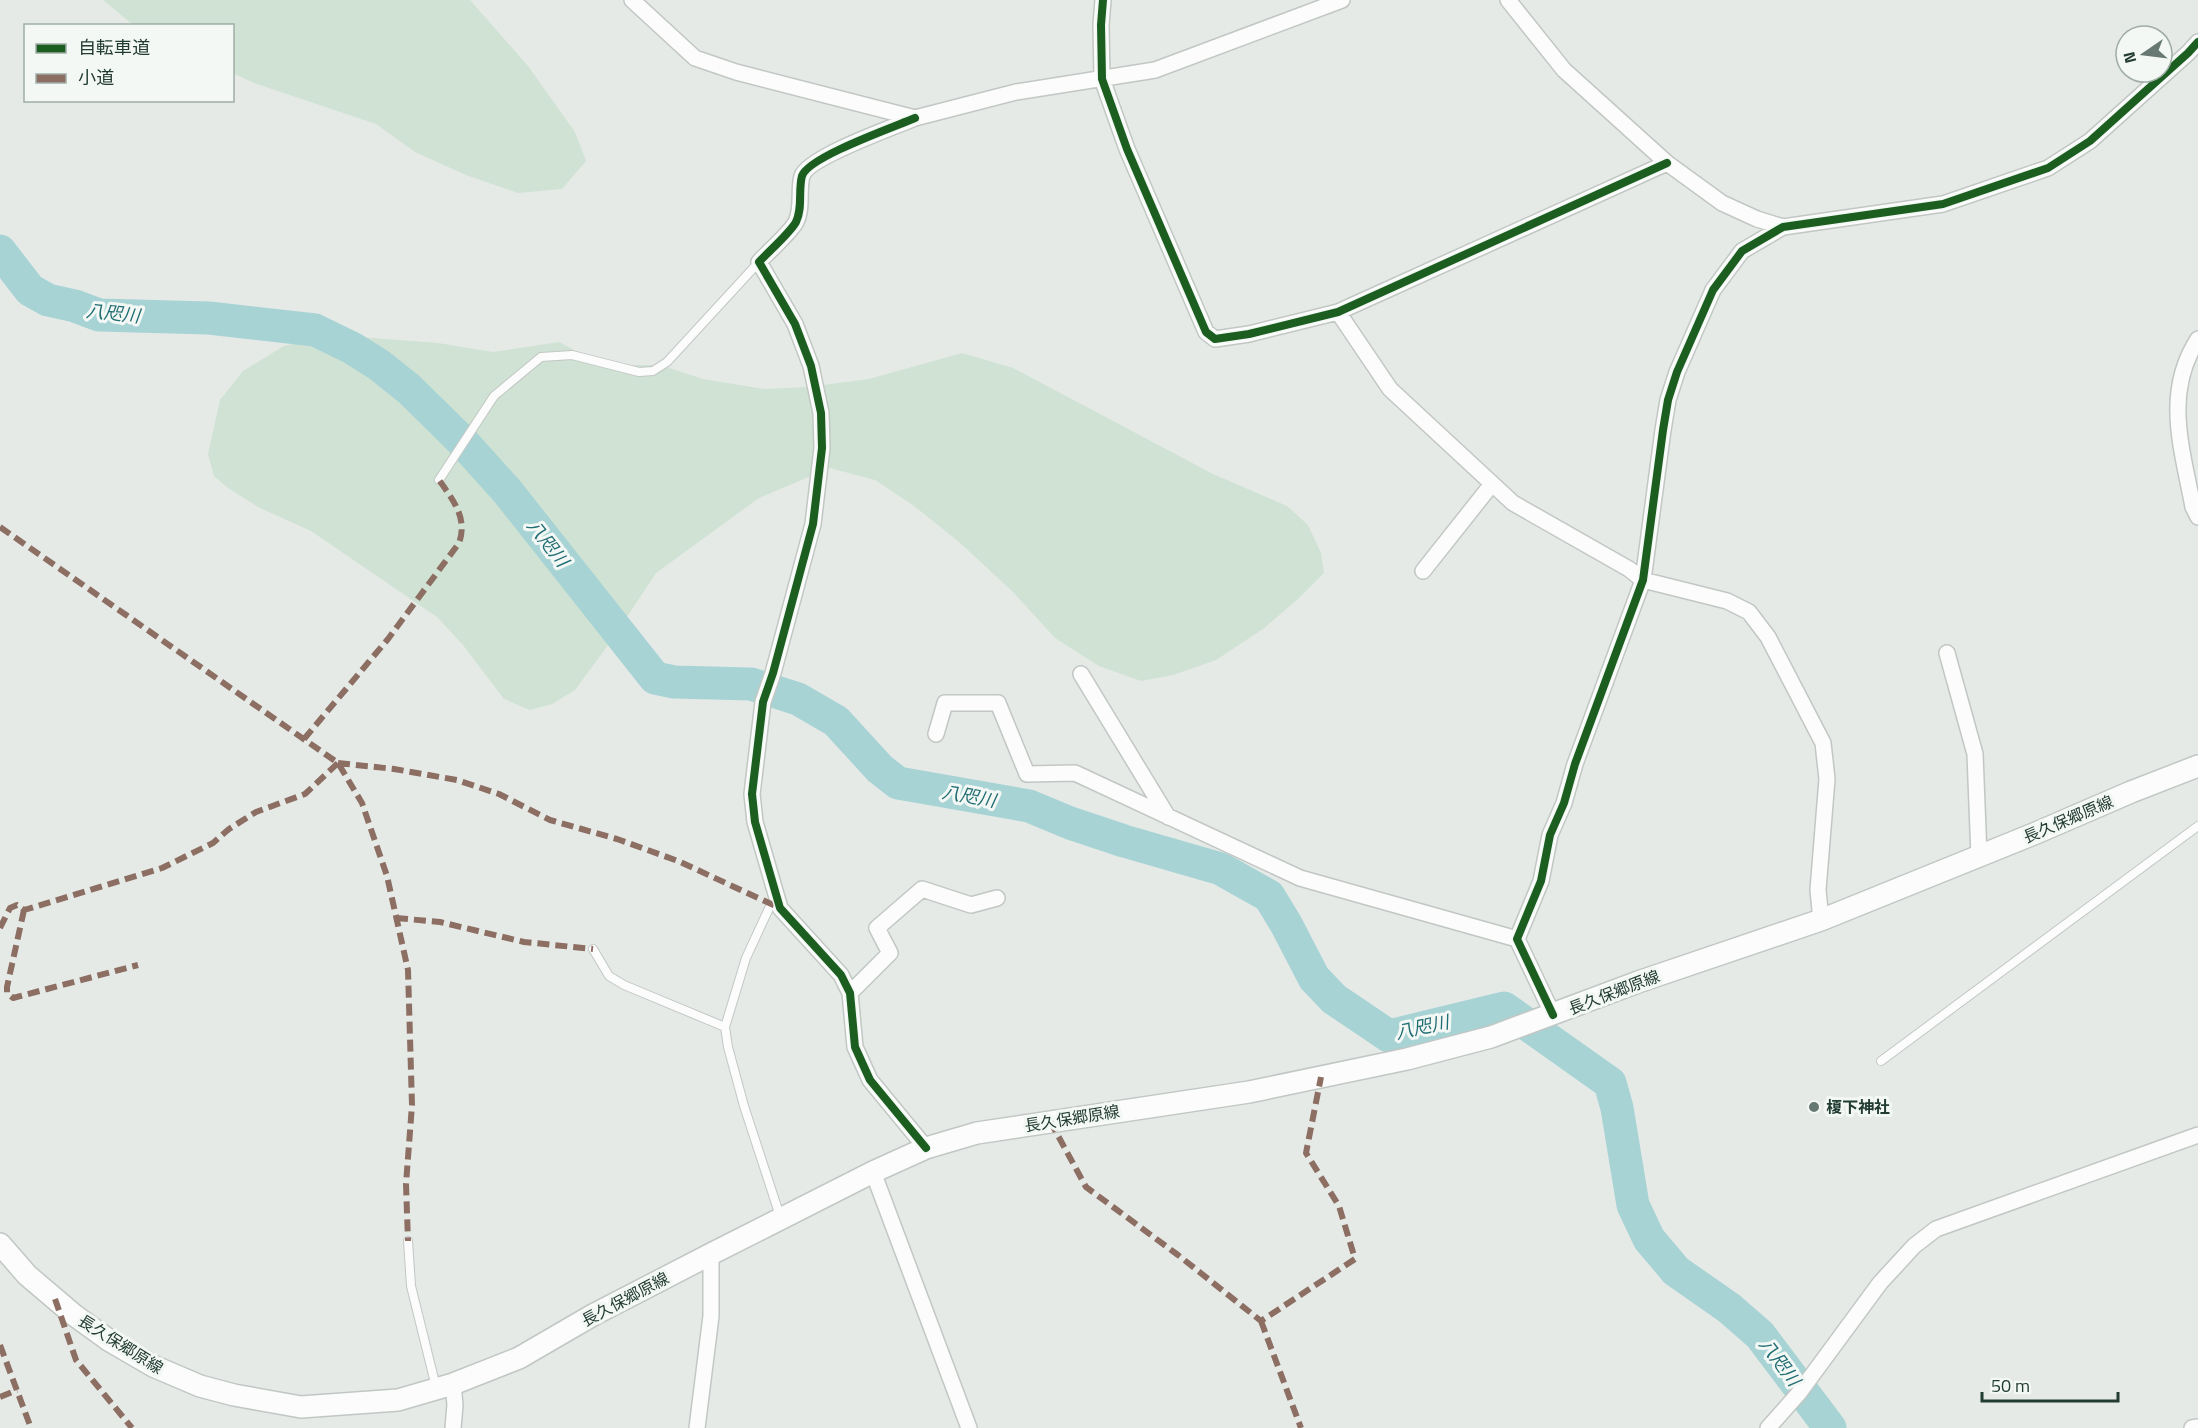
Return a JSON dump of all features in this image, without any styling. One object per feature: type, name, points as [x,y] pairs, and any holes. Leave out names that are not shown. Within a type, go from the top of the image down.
[{"type":"main road","name":"長久保郷原線","points":[[0,1244],[27,1275],[101,1335],[153,1366],[200,1386],[234,1395],[301,1407],[398,1400],[445,1386],[519,1358],[593,1315],[711,1254],[873,1172],[926,1148],[977,1133],[1249,1092],[1407,1059],[1491,1037],[1638,982],[1821,920],[2198,766]]},
{"type":"street","points":[[632,0],[695,58],[736,72],[915,118]]},
{"type":"street","points":[[1103,0],[1102,79],[1127,149],[1206,332],[1215,339],[1249,334],[1338,312],[1667,163]]},
{"type":"street","points":[[926,1148],[870,1080],[855,1047],[850,993],[841,975],[780,908],[755,822],[752,794],[763,702],[813,524],[822,447],[821,413],[811,366],[795,324],[759,262],[796,221],[802,176],[810,165],[843,148],[915,118],[1016,92],[1155,70],[1342,0]]},
{"type":"street","points":[[1508,0],[1563,70],[1667,163],[1722,203],[1757,219],[1783,227]]},
{"type":"street","points":[[1553,1015],[1517,939],[1541,881],[1550,835],[1564,803],[1575,764],[1643,580],[1668,400],[1677,372],[1713,290],[1742,251],[1783,227],[1943,204],[2048,168],[2090,141],[2198,42]]},
{"type":"street","points":[[1338,312],[1390,389],[1513,503],[1629,569],[1643,580],[1727,601],[1749,612],[1768,637],[1823,743],[1827,779],[1818,890],[1821,920]]},
{"type":"street","points":[[2198,339],[2190,351],[2181,375],[2176,418],[2193,507],[2198,517]]},
{"type":"street","points":[[1423,571],[1492,484]]},
{"type":"street","points":[[1947,653],[1975,754],[1979,856]]},
{"type":"street","points":[[1081,674],[1168,817]]},
{"type":"street","points":[[936,734],[945,703],[998,703],[1027,774],[1075,773],[1300,878],[1517,939]]},
{"type":"street","points":[[850,993],[890,953],[877,928],[922,889],[971,905],[997,898]]},
{"type":"street","points":[[1768,1428],[1800,1393],[1880,1284],[1914,1246],[1936,1229],[2198,1135]]},
{"type":"street","points":[[873,1172],[969,1428]]},
{"type":"street","points":[[697,1428],[711,1316],[711,1254]]},
{"type":"street","points":[[445,1386],[455,1405],[453,1428]]},
{"type":"street","points":[[2192,1428],[2198,1427]]},
{"type":"lane","points":[[439,480],[494,396],[541,357],[572,355],[639,372],[653,371],[667,362],[759,262]]},
{"type":"lane","points":[[1881,1060],[2198,826]]},
{"type":"lane","points":[[771,904],[746,958],[725,1027],[744,1106],[781,1218]]},
{"type":"lane","points":[[593,949],[609,976],[624,985],[725,1027]]},
{"type":"lane","points":[[408,1241],[411,1286],[445,1386]]},
{"type":"green space","points":[[103,0],[470,0],[528,66],[575,132],[586,161],[562,189],[518,193],[466,175],[415,152],[376,124],[254,83],[234,73],[234,24],[132,24]]},
{"type":"green space","points":[[334,335],[438,343],[493,352],[559,342],[595,361],[620,365],[660,365],[703,379],[764,389],[808,387],[869,379],[962,353],[1013,368],[1213,474],[1287,506],[1308,525],[1321,553],[1324,573],[1263,629],[1216,660],[1173,675],[1141,681],[1099,666],[1055,638],[1013,592],[958,541],[914,506],[875,480],[830,468],[759,498],[656,573],[575,690],[552,704],[530,710],[504,699],[463,645],[437,617],[311,531],[260,508],[228,488],[214,476],[208,454],[220,400],[243,371],[284,346]]},
{"type":"waterway","name":"八咫川","points":[[0,251],[30,290],[48,300],[75,306],[99,315],[209,318],[315,330],[352,348],[379,365],[409,389],[462,441],[507,491],[655,678],[674,682],[751,684],[798,699],[836,721],[880,769],[898,783],[1029,806],[1124,841],[1221,869],[1269,896],[1314,978],[1334,999],[1389,1036],[1504,1008],[1610,1083],[1617,1108],[1633,1205],[1649,1239],[1676,1271],[1729,1308],[1760,1335],[1830,1428]]},
{"type":"marked path","points":[[304,739],[388,639],[459,543],[462,525],[458,510],[439,480]]},
{"type":"marked path","points":[[0,527],[338,763],[362,803],[387,876],[408,970],[412,1105],[406,1184],[408,1241]]},
{"type":"marked path","points":[[338,763],[394,769],[457,780],[499,794],[550,820],[617,839],[678,861],[780,908]]},
{"type":"marked path","points":[[0,928],[10,908],[17,905],[24,910],[162,868],[213,843],[229,829],[256,812],[305,794],[338,763]]},
{"type":"marked path","points":[[24,910],[7,987],[7,993],[13,998],[138,965]]},
{"type":"marked path","points":[[396,918],[440,922],[524,942],[593,949]]},
{"type":"marked path","points":[[1050,1121],[1086,1187],[1178,1255],[1261,1321],[1355,1259],[1339,1206],[1306,1153],[1321,1077]]},
{"type":"marked path","points":[[55,1299],[76,1360],[132,1428]]},
{"type":"marked path","points":[[1261,1321],[1301,1428]]},
{"type":"marked path","points":[[0,1345],[31,1428]]},
{"type":"marked path","points":[[0,1397],[17,1390]]},
{"type":"cycle path","points":[[1103,0],[1102,79],[1127,149],[1206,332],[1215,339],[1249,334],[1338,312],[1667,163]]},
{"type":"cycle path","points":[[1553,1015],[1517,939],[1541,881],[1550,835],[1564,803],[1575,764],[1643,580],[1668,400],[1677,372],[1713,290],[1742,251],[1783,227],[1943,204],[2048,168],[2090,141],[2198,42]]},
{"type":"cycle path","points":[[915,118],[835,152],[808,168],[802,176],[796,222],[759,262],[795,324],[811,366],[821,413],[822,448],[813,524],[763,702],[752,794],[755,822],[780,908],[841,975],[850,993],[855,1047],[870,1080],[926,1148]]},
{"type":"place","name":"榎下神社","points":[[1814,1107]]}]
